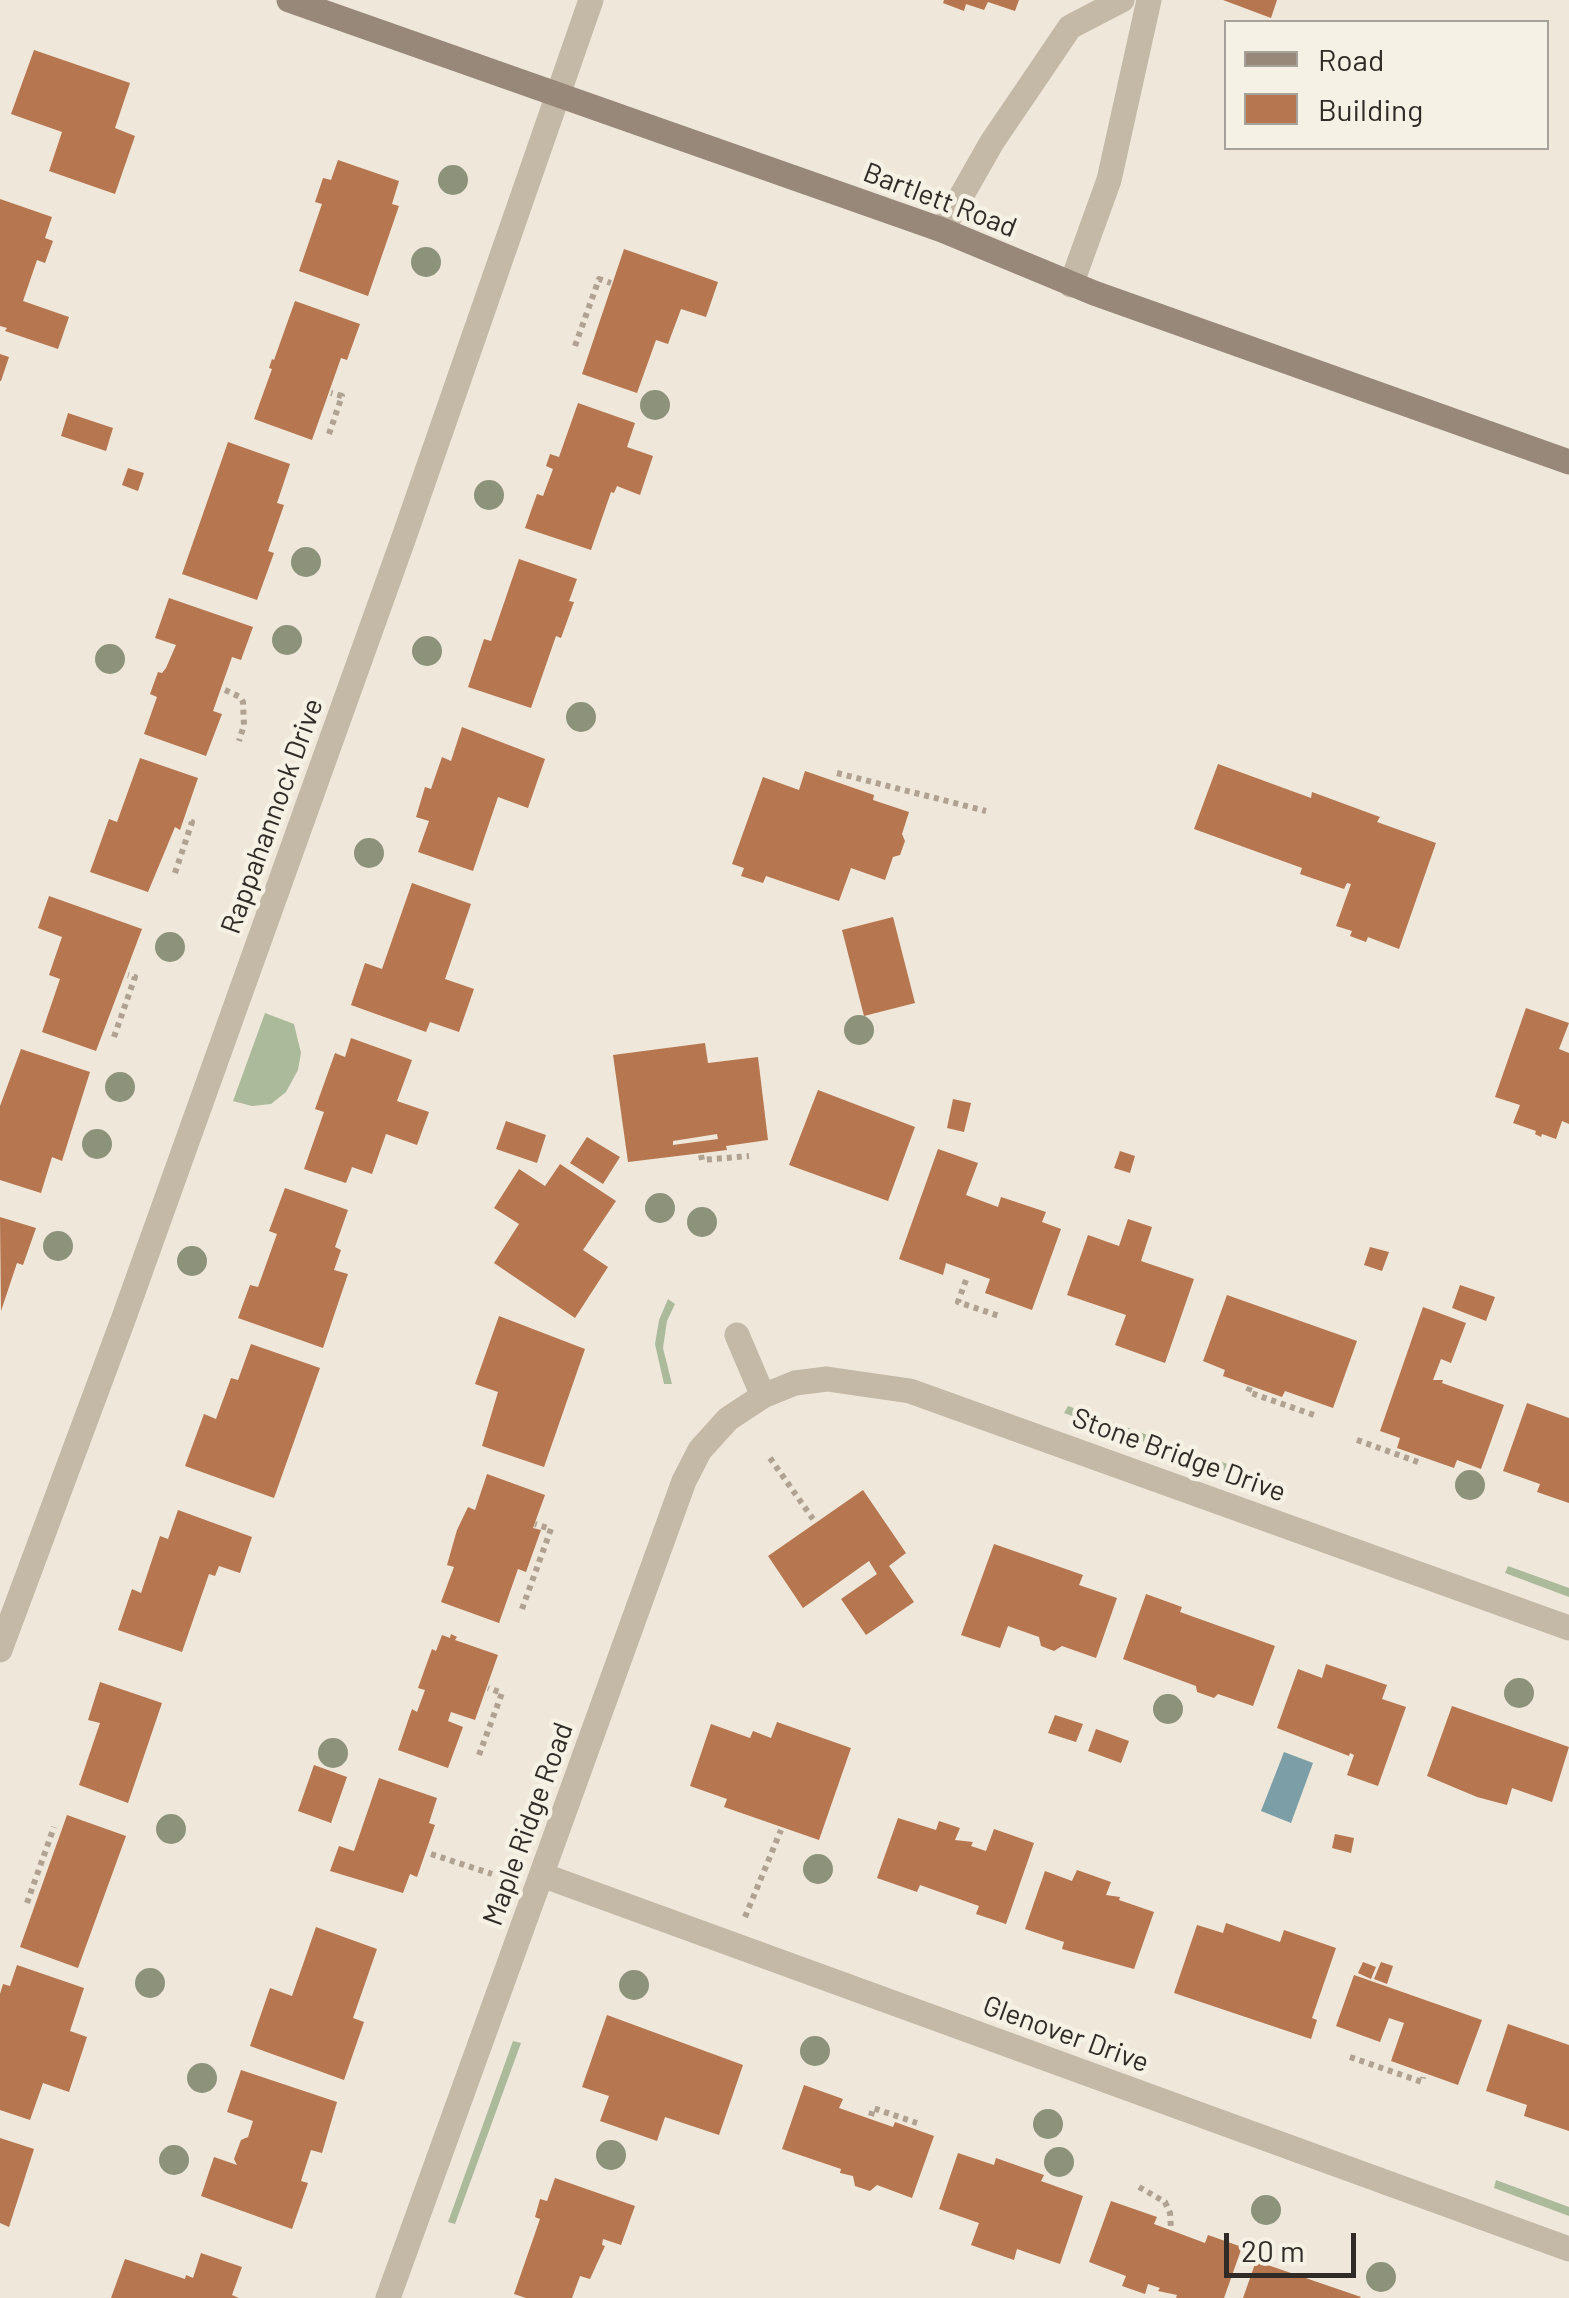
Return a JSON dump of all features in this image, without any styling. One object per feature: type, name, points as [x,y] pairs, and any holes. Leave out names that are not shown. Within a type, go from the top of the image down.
[{"type":"main road","name":"Bartlett Road","points":[[289,0],[942,230],[1071,284],[1569,462]]},
{"type":"street","name":"Rappahannock Drive","points":[[0,1650],[155,1232],[560,98],[591,0]]},
{"type":"street","points":[[942,230],[992,142],[1070,27],[1122,0]]},
{"type":"street","points":[[1071,284],[1109,180],[1150,0]]},
{"type":"street","points":[[737,1335],[763,1396]]},
{"type":"street","name":"Stone Bridge Drive","points":[[763,1396],[794,1384],[828,1379],[910,1391],[1569,1628]]},
{"type":"street","name":"Maple Ridge Road","points":[[388,2298],[684,1482],[700,1450],[763,1396]]},
{"type":"street","name":"Glenover Drive","points":[[542,1875],[1569,2249]]},
{"type":"path","points":[[575,346],[599,279],[610,283]]},
{"type":"path","points":[[329,434],[342,396],[331,393]]},
{"type":"path","points":[[225,690],[243,702],[244,724],[239,741]]},
{"type":"path","points":[[837,773],[986,811]]},
{"type":"path","points":[[174,873],[192,822],[186,820]]},
{"type":"path","points":[[114,1037],[134,977],[128,975]]},
{"type":"path","points":[[701,1155],[702,1160],[748,1156]]},
{"type":"path","points":[[966,1280],[958,1302],[1002,1317]]},
{"type":"path","points":[[1250,1387],[1248,1392],[1314,1415]]},
{"type":"path","points":[[1357,1440],[1418,1462]]},
{"type":"path","points":[[770,1458],[814,1519]]},
{"type":"path","points":[[522,1608],[539,1551],[551,1529],[536,1524]]},
{"type":"path","points":[[479,1755],[502,1693],[488,1688]]},
{"type":"path","points":[[27,1903],[54,1826]]},
{"type":"path","points":[[745,1917],[781,1830]]},
{"type":"path","points":[[431,1854],[492,1874]]},
{"type":"path","points":[[1350,2056],[1422,2082],[1424,2076]]},
{"type":"path","points":[[871,2116],[873,2108],[917,2123]]},
{"type":"path","points":[[1139,2187],[1165,2202],[1171,2229]]},
{"type":"green space","points":[[265,1013],[294,1024],[301,1053],[298,1070],[286,1092],[271,1104],[252,1106],[233,1101]]},
{"type":"green space","points":[[668,1299],[675,1304],[667,1321],[663,1348],[672,1384],[664,1384],[655,1344]]},
{"type":"green space","points":[[1068,1406],[1269,1479],[1266,1486],[1064,1413]]},
{"type":"green space","points":[[1508,1566],[1569,1588],[1569,1597],[1505,1573]]},
{"type":"green space","points":[[513,2041],[521,2043],[455,2224],[448,2222]]},
{"type":"green space","points":[[1496,2180],[1569,2207],[1569,2216],[1494,2188]]},
{"type":"water","points":[[1284,1752],[1313,1763],[1291,1823],[1261,1811]]},
{"type":"building","points":[[1019,0],[1015,11],[988,2],[984,10],[966,4],[964,11],[943,3]]},
{"type":"building","points":[[1223,0],[1277,0],[1271,18]]},
{"type":"building","points":[[34,50],[130,83],[115,128],[135,136],[115,194],[49,171],[62,132],[11,114]]},
{"type":"building","points":[[338,160],[399,181],[392,204],[399,206],[368,296],[299,271],[322,204],[315,202],[323,178],[331,180]]},
{"type":"building","points":[[0,199],[52,217],[45,238],[53,241],[45,263],[37,260],[23,301],[69,317],[58,349],[0,326]]},
{"type":"building","points":[[624,249],[718,282],[706,317],[681,309],[668,344],[656,340],[637,393],[582,374]]},
{"type":"building","points":[[295,301],[360,324],[347,360],[341,358],[312,440],[254,419]]},
{"type":"building","points":[[0,354],[9,357],[1,381],[0,381]]},
{"type":"building","points":[[578,403],[635,423],[627,447],[653,456],[640,495],[617,486],[611,492],[591,550],[525,528],[537,494],[543,496],[553,469],[546,466],[550,454],[559,457]]},
{"type":"building","points":[[68,413],[113,428],[106,451],[61,436]]},
{"type":"building","points":[[228,442],[290,464],[277,503],[284,505],[268,551],[274,553],[257,600],[182,574]]},
{"type":"building","points":[[128,468],[144,473],[138,491],[122,485]]},
{"type":"building","points":[[519,559],[577,579],[569,601],[574,602],[561,638],[556,636],[531,708],[468,687],[484,639],[491,641]]},
{"type":"building","points":[[169,598],[253,627],[241,660],[232,657],[213,711],[222,714],[206,756],[144,734],[157,697],[150,694],[158,672],[166,668],[176,645],[155,638]]},
{"type":"building","points":[[462,727],[545,759],[528,808],[498,797],[473,871],[418,852],[429,821],[416,817],[425,787],[431,789],[442,757],[451,761]]},
{"type":"building","points":[[140,758],[198,778],[180,830],[175,827],[148,892],[90,872],[109,819],[117,822]]},
{"type":"building","points":[[1218,764],[1311,798],[1312,792],[1380,817],[1377,822],[1436,843],[1399,949],[1368,937],[1366,942],[1350,936],[1352,931],[1336,926],[1351,884],[1347,883],[1344,889],[1300,874],[1302,868],[1194,829]]},
{"type":"building","points":[[805,771],[909,812],[902,834],[905,841],[900,855],[893,857],[885,880],[851,868],[839,901],[766,876],[763,883],[741,876],[744,868],[732,864],[763,777],[799,790]]},
{"type":"building","points":[[412,883],[471,904],[445,979],[474,989],[459,1032],[430,1022],[426,1032],[351,1005],[365,963],[382,969]]},
{"type":"building","points":[[49,896],[142,929],[96,1051],[42,1032],[60,979],[49,975],[62,937],[38,928]]},
{"type":"building","points":[[893,917],[915,1003],[864,1016],[842,930]]},
{"type":"building","points":[[1526,1008],[1569,1023],[1559,1049],[1569,1053],[1569,1124],[1562,1121],[1556,1139],[1542,1134],[1541,1137],[1536,1131],[1513,1123],[1520,1105],[1495,1097]]},
{"type":"building","points":[[351,1038],[412,1060],[397,1101],[429,1112],[417,1145],[386,1134],[372,1174],[352,1167],[346,1183],[304,1169],[324,1112],[315,1109],[335,1053],[345,1057]]},
{"type":"building","points":[[705,1043],[708,1063],[758,1057],[768,1140],[726,1146],[727,1150],[628,1162],[613,1055]],"holes":[[[717,1134],[718,1139],[673,1145],[673,1141]]]},
{"type":"building","points":[[21,1049],[90,1072],[62,1161],[52,1157],[41,1193],[0,1180],[0,1106]]},
{"type":"building","points":[[818,1090],[915,1127],[888,1201],[789,1165]]},
{"type":"building","points":[[953,1099],[971,1103],[964,1132],[947,1128]]},
{"type":"building","points":[[506,1121],[546,1135],[537,1163],[496,1149]]},
{"type":"building","points":[[587,1137],[620,1157],[603,1184],[570,1163]]},
{"type":"building","points":[[938,1149],[978,1163],[966,1195],[998,1207],[1001,1197],[1046,1212],[1042,1222],[1061,1229],[1032,1310],[985,1293],[990,1279],[946,1263],[943,1275],[899,1259]]},
{"type":"building","points":[[1120,1151],[1135,1156],[1130,1173],[1114,1168]]},
{"type":"building","points":[[560,1164],[616,1201],[583,1250],[608,1267],[575,1318],[494,1263],[519,1224],[494,1208],[519,1169],[545,1186]]},
{"type":"building","points":[[285,1188],[348,1210],[335,1247],[341,1250],[334,1270],[348,1274],[323,1348],[238,1318],[250,1285],[258,1287],[277,1234],[269,1231]]},
{"type":"building","points":[[0,1217],[36,1228],[23,1265],[17,1263],[1,1311]]},
{"type":"building","points":[[1128,1219],[1152,1227],[1141,1261],[1194,1279],[1165,1363],[1115,1345],[1126,1315],[1067,1295],[1088,1235],[1119,1246]]},
{"type":"building","points":[[1370,1247],[1389,1252],[1382,1271],[1364,1265]]},
{"type":"building","points":[[1460,1285],[1495,1297],[1486,1321],[1452,1308]]},
{"type":"building","points":[[1227,1295],[1357,1341],[1333,1408],[1285,1391],[1282,1397],[1223,1376],[1225,1370],[1203,1361]]},
{"type":"building","points":[[1423,1307],[1466,1323],[1451,1363],[1441,1359],[1433,1380],[1443,1380],[1442,1383],[1504,1405],[1481,1469],[1457,1460],[1454,1468],[1397,1448],[1400,1438],[1380,1431]]},
{"type":"building","points":[[499,1316],[585,1349],[544,1467],[482,1446],[498,1392],[475,1384]]},
{"type":"building","points":[[251,1344],[320,1368],[274,1498],[185,1466],[204,1414],[216,1419],[231,1378],[238,1380]]},
{"type":"building","points":[[1527,1403],[1569,1418],[1569,1503],[1537,1492],[1540,1484],[1503,1471]]},
{"type":"building","points":[[487,1474],[545,1495],[533,1528],[541,1530],[526,1572],[518,1569],[499,1623],[441,1602],[454,1567],[447,1565],[457,1530],[468,1507],[475,1510]]},
{"type":"building","points":[[863,1490],[906,1553],[889,1566],[914,1602],[866,1635],[841,1599],[877,1574],[869,1561],[803,1608],[768,1556]]},
{"type":"building","points":[[178,1510],[252,1537],[240,1573],[219,1566],[215,1576],[209,1574],[182,1652],[118,1630],[132,1589],[141,1593],[160,1536],[168,1539]]},
{"type":"building","points":[[994,1544],[1083,1575],[1079,1585],[1117,1598],[1096,1658],[1062,1646],[1054,1651],[1041,1646],[1039,1637],[1008,1626],[1000,1648],[961,1635]]},
{"type":"building","points":[[1146,1594],[1182,1607],[1180,1612],[1275,1646],[1253,1706],[1218,1694],[1214,1698],[1197,1692],[1196,1686],[1123,1659]]},
{"type":"building","points":[[451,1634],[457,1637],[455,1640],[498,1655],[475,1720],[451,1712],[448,1721],[463,1727],[448,1768],[398,1750],[412,1709],[417,1712],[425,1690],[418,1688],[432,1649],[436,1651],[442,1635],[450,1638]]},
{"type":"building","points":[[1326,1664],[1387,1685],[1382,1699],[1406,1707],[1378,1786],[1347,1775],[1354,1755],[1277,1728],[1298,1669],[1322,1678]]},
{"type":"building","points":[[100,1682],[162,1703],[128,1803],[79,1785],[100,1723],[88,1720]]},
{"type":"building","points":[[1452,1706],[1569,1747],[1552,1802],[1512,1788],[1507,1805],[1427,1776]]},
{"type":"building","points":[[1055,1715],[1083,1724],[1076,1742],[1048,1733]]},
{"type":"building","points":[[777,1722],[851,1748],[819,1840],[724,1807],[727,1799],[690,1786],[711,1724],[750,1738],[753,1731],[771,1738]]},
{"type":"building","points":[[1096,1729],[1129,1741],[1121,1763],[1088,1751]]},
{"type":"building","points":[[314,1765],[347,1777],[331,1823],[298,1811]]},
{"type":"building","points":[[379,1778],[437,1798],[429,1823],[435,1825],[417,1877],[410,1874],[403,1893],[330,1871],[339,1846],[354,1851]]},
{"type":"building","points":[[67,1815],[126,1836],[78,1968],[20,1947]]},
{"type":"building","points":[[898,1818],[936,1830],[939,1821],[960,1828],[955,1840],[973,1842],[971,1846],[986,1851],[994,1829],[1034,1843],[1006,1924],[976,1914],[979,1906],[920,1885],[917,1892],[877,1878]]},
{"type":"building","points":[[1335,1834],[1354,1838],[1351,1853],[1332,1848]]},
{"type":"building","points":[[1077,1870],[1111,1882],[1106,1895],[1154,1912],[1134,1969],[1062,1949],[1064,1942],[1025,1929],[1045,1871],[1072,1881]]},
{"type":"building","points":[[1226,1923],[1280,1942],[1284,1930],[1336,1948],[1312,2018],[1317,2020],[1311,2039],[1174,1993],[1197,1925],[1223,1933]]},
{"type":"building","points":[[316,1927],[377,1949],[353,2018],[364,2022],[344,2080],[250,2046],[270,1988],[292,1996]]},
{"type":"building","points":[[1363,1962],[1376,1967],[1371,1979],[1358,1973]]},
{"type":"building","points":[[1381,1962],[1393,1966],[1387,1984],[1374,1979]]},
{"type":"building","points":[[17,1965],[84,1988],[70,2031],[87,2037],[69,2092],[43,2083],[30,2120],[0,2110],[0,1994],[3,1984],[10,1986]]},
{"type":"building","points":[[1354,1975],[1482,2020],[1458,2085],[1391,2061],[1404,2023],[1389,2018],[1380,2042],[1336,2026]]},
{"type":"building","points":[[607,2015],[743,2065],[719,2135],[665,2117],[657,2141],[600,2121],[609,2096],[582,2087]]},
{"type":"building","points":[[1508,2024],[1569,2045],[1569,2131],[1524,2116],[1527,2105],[1486,2091]]},
{"type":"building","points":[[241,2070],[337,2102],[322,2153],[311,2150],[301,2181],[308,2183],[292,2229],[201,2196],[214,2157],[237,2165],[234,2159],[241,2140],[248,2137],[253,2121],[227,2112]]},
{"type":"building","points":[[804,2085],[843,2099],[839,2108],[934,2136],[912,2198],[877,2185],[870,2191],[855,2186],[853,2176],[840,2173],[841,2169],[782,2149]]},
{"type":"building","points":[[0,2138],[34,2149],[9,2227],[0,2223]]},
{"type":"building","points":[[958,2153],[994,2165],[996,2158],[1044,2175],[1041,2181],[1083,2196],[1060,2264],[1017,2249],[1014,2260],[971,2245],[979,2223],[939,2209]]},
{"type":"building","points":[[555,2178],[635,2206],[621,2245],[603,2239],[605,2246],[590,2279],[580,2276],[572,2298],[526,2298],[514,2294],[540,2219],[535,2217],[540,2199],[547,2201]]},
{"type":"building","points":[[1111,2201],[1157,2217],[1154,2224],[1205,2243],[1208,2235],[1242,2247],[1224,2298],[1176,2298],[1177,2295],[1148,2284],[1145,2294],[1122,2286],[1126,2276],[1089,2262]]},
{"type":"building","points":[[201,2253],[242,2267],[232,2295],[239,2298],[111,2298],[125,2259],[185,2279],[186,2275],[193,2278]]},
{"type":"building","points":[[1256,2261],[1361,2297],[1243,2298]]}]
